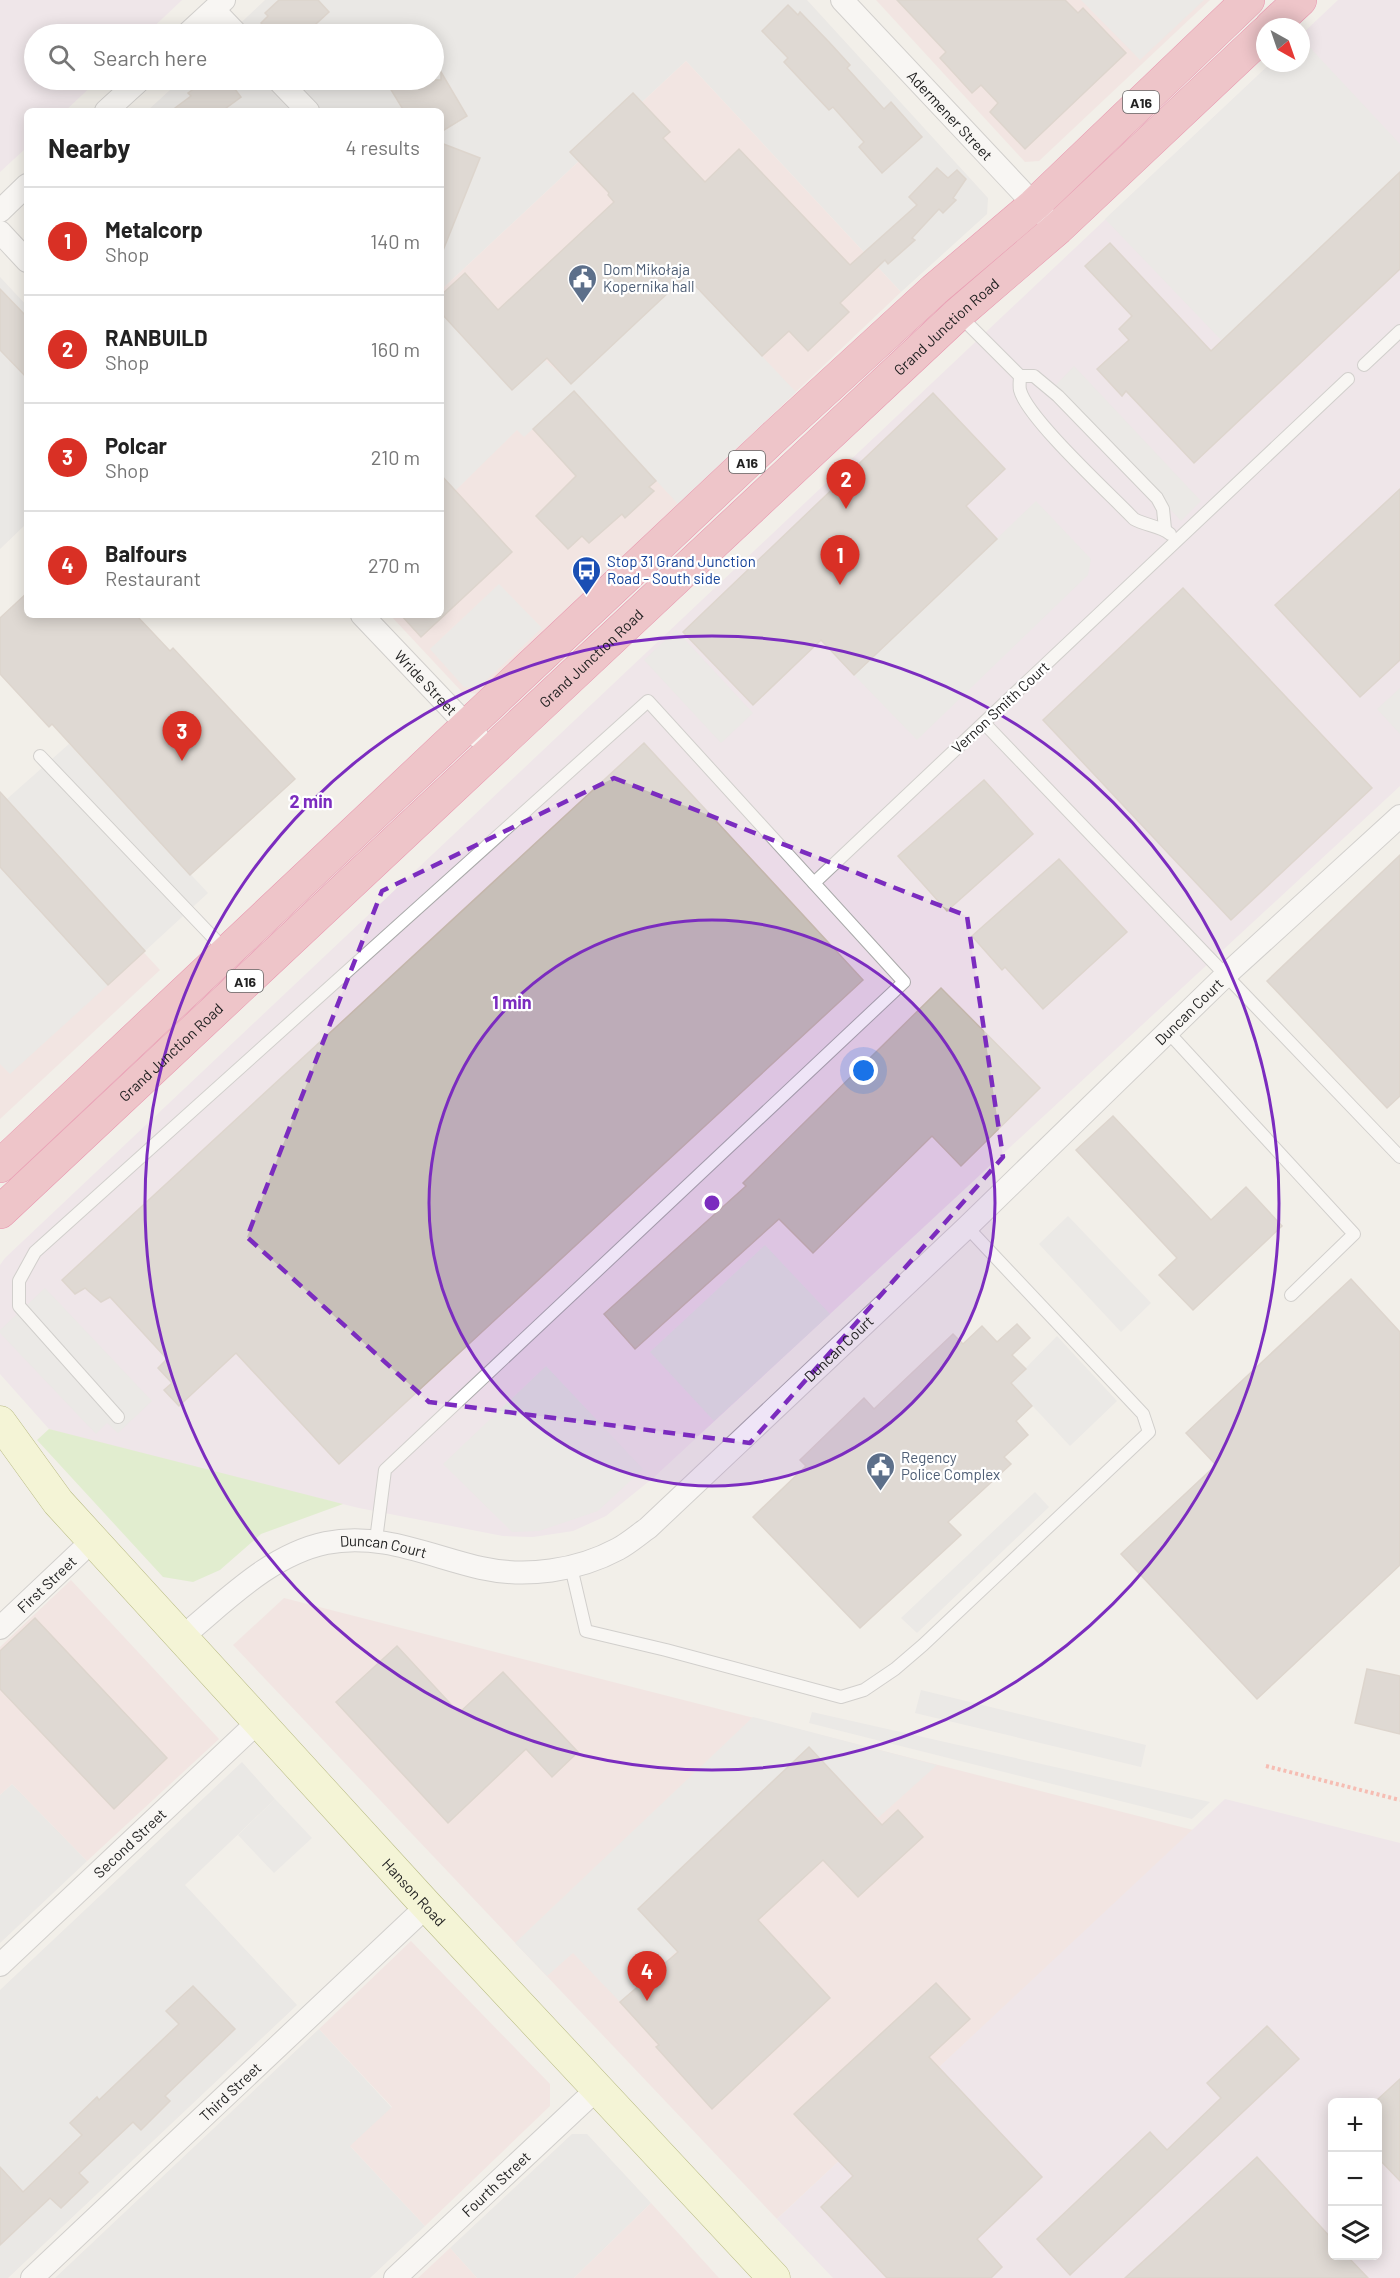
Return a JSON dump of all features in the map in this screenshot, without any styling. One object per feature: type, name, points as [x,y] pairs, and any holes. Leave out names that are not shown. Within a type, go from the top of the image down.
[{"type":"highway","name":"Grand Junction Road","points":[[0,1166],[491,750],[946,302],[1034,205],[1248,0]]},
{"type":"highway","points":[[1281,18],[1300,0]]},
{"type":"highway","name":"Grand Junction Road","points":[[0,1212],[467,726],[761,449],[946,302],[1058,228],[1256,41]]},
{"type":"main road","name":"Hanson Road","points":[[0,1422],[58,1502],[764,2274]]},
{"type":"main road","name":"Hanson Road","points":[[0,1456],[58,1502]]},
{"type":"street","name":"Adermener Street","points":[[842,0],[1058,228]]},
{"type":"street","points":[[199,24],[219,5],[231,24]]},
{"type":"street","points":[[109,108],[129,90]]},
{"type":"street","points":[[288,90],[305,108]]},
{"type":"street","points":[[0,211],[24,188]]},
{"type":"street","points":[[0,232],[24,258]]},
{"type":"street","name":"Wride Street","points":[[365,618],[491,750]]},
{"type":"street","name":"Duncan Court","points":[[182,1637],[247,1584],[285,1557],[325,1543],[376,1540],[412,1547],[482,1568],[507,1572],[540,1572],[571,1567],[618,1549],[648,1528],[967,1227],[1227,974],[1400,816]]},
{"type":"street","name":"First Street","points":[[0,1628],[93,1540]]},
{"type":"street","name":"Second Street","points":[[0,1965],[259,1721]]},
{"type":"street","name":"Third Street","points":[[32,2278],[427,1906]]},
{"type":"street","name":"Fourth Street","points":[[395,2278],[597,2089]]},
{"type":"lane","points":[[946,302],[1020,376],[1034,376],[1059,396],[1157,498],[1163,509],[1165,530]]},
{"type":"lane","points":[[1364,365],[1400,331]]},
{"type":"lane","points":[[1020,376],[1020,389],[1027,402],[1064,447],[1134,519],[1145,525],[1165,530],[1176,540]]},
{"type":"lane","name":"Vernon Smith Court","points":[[814,883],[1348,379]]},
{"type":"lane","points":[[118,1417],[19,1306],[19,1281],[35,1252],[648,701],[904,982],[385,1470],[376,1540]]},
{"type":"lane","points":[[984,723],[1400,1157]]},
{"type":"lane","points":[[40,756],[238,965]]},
{"type":"lane","points":[[1168,1032],[1354,1234],[1291,1295]]},
{"type":"lane","points":[[571,1567],[586,1631],[842,1697],[864,1690],[923,1646],[1149,1432],[1143,1414],[967,1227]]},
{"type":"path","points":[[1266,1766],[1400,1800]]},
{"type":"highlighted area","points":[[614,778],[967,916],[1003,1157],[750,1443],[429,1402],[247,1237],[382,891]]},
{"type":"shaded area","points":[[0,0],[182,0],[157,24],[24,24],[24,90],[87,90],[68,108],[24,108],[24,150],[0,172]]},
{"type":"shaded area","points":[[265,0],[807,0],[988,198],[987,214],[901,292],[686,61],[444,287],[444,108],[150,108],[170,90],[444,90],[444,24],[240,24]]},
{"type":"shaded area","points":[[876,0],[1210,0],[1039,161],[1025,162]]},
{"type":"shaded area","points":[[1081,0],[1204,0],[1140,60]]},
{"type":"shaded area","points":[[1338,0],[1400,0],[1400,786],[653,1478],[606,1516],[573,1531],[533,1537],[503,1536],[359,1508],[85,1442],[49,1429],[0,1374],[0,1265],[5,1258],[1261,72],[1310,72],[1310,26]]},
{"type":"shaded area","points":[[1310,48],[1400,144],[1400,172],[1222,341],[1105,219],[1261,72],[1310,72]]},
{"type":"shaded area","points":[[686,61],[901,292],[478,694],[462,692],[393,618],[444,618],[444,287]]},
{"type":"shaded area","points":[[686,276],[796,392],[678,504],[574,392],[524,437],[517,430],[455,491],[444,478],[444,316],[512,390],[545,360],[571,384]]},
{"type":"shaded area","points":[[0,277],[24,303],[24,526],[0,549]]},
{"type":"shaded area","points":[[1074,366],[1201,501],[1181,521],[1056,385]]},
{"type":"shaded area","points":[[1036,501],[1091,559],[1088,575],[917,740],[854,675]]},
{"type":"shaded area","points":[[499,584],[542,628],[478,688],[464,687],[430,649]]},
{"type":"shaded area","points":[[676,630],[753,713],[721,743],[644,660]]},
{"type":"shaded area","points":[[1400,688],[1400,734],[1377,709]]},
{"type":"shaded area","points":[[69,744],[208,893],[145,951],[7,799]]},
{"type":"shaded area","points":[[0,797],[160,970],[0,1119]]},
{"type":"shaded area","points":[[0,867],[108,985],[10,1074],[0,1064]]},
{"type":"shaded area","points":[[1068,1216],[1151,1303],[1121,1332],[1039,1244]]},
{"type":"shaded area","points":[[765,1245],[830,1314],[714,1421],[650,1352]]},
{"type":"shaded area","points":[[45,1288],[152,1401],[118,1433],[107,1423],[96,1434],[0,1333],[0,1330]]},
{"type":"shaded area","points":[[1057,1336],[1117,1401],[1070,1446],[1011,1383]]},
{"type":"shaded area","points":[[546,1366],[643,1469],[598,1511],[539,1531],[512,1532],[443,1464]]},
{"type":"shaded area","points":[[1035,1492],[1049,1507],[917,1633],[901,1618]]},
{"type":"shaded area","points":[[71,1580],[219,1739],[87,1861],[12,1784],[0,1795],[0,1647]]},
{"type":"shaded area","points":[[284,1598],[1193,1830],[777,2219],[233,1645]]},
{"type":"shaded area","points":[[921,1690],[1146,1745],[1141,1767],[915,1713]]},
{"type":"shaded area","points":[[812,1712],[1210,1802],[1192,1819],[809,1723]]},
{"type":"shaded area","points":[[753,1717],[937,1765],[878,1818],[809,1748],[638,1909],[677,1951],[620,2002],[573,1953],[547,1976],[515,1943]]},
{"type":"shaded area","points":[[242,1762],[275,1799],[185,1885],[297,2005],[8,2278],[0,2278],[0,1990]]},
{"type":"shaded area","points":[[12,1784],[87,1861],[0,1943],[0,1795]]},
{"type":"shaded area","points":[[275,1799],[312,1838],[274,1873],[238,1835]]},
{"type":"shaded area","points":[[1225,1799],[1400,1843],[1400,2278],[833,2278],[777,2219]]},
{"type":"shaded area","points":[[411,1941],[550,2084],[550,2106],[425,2226],[350,2146],[392,2107],[319,2029]]},
{"type":"shaded area","points":[[319,2029],[392,2108],[351,2147],[425,2226],[370,2278],[55,2278]]},
{"type":"shaded area","points":[[572,2134],[587,2134],[651,2203],[574,2278],[477,2278],[450,2248]]},
{"type":"shaded area","points":[[651,2203],[719,2278],[574,2278]]},
{"type":"shaded area","points":[[450,2248],[477,2278],[418,2278]]},
{"type":"green space","points":[[49,1429],[343,1504],[261,1534],[220,1570],[193,1582],[163,1577],[37,1440]]},
{"type":"building","points":[[279,0],[318,0],[329,12],[316,24],[262,24],[268,16],[265,13]]},
{"type":"building","points":[[897,0],[1065,0],[1078,13],[1083,8],[1126,53],[1025,149],[990,112],[998,103],[981,85],[972,93],[940,58],[946,52]]},
{"type":"building","points":[[788,5],[798,15],[800,12],[829,42],[850,65],[847,68],[884,109],[891,102],[922,137],[882,173],[859,147],[864,142],[833,107],[829,110],[784,62],[788,58],[762,31]]},
{"type":"building","points":[[444,77],[467,116],[444,130],[444,108],[402,108],[391,90],[444,90]]},
{"type":"building","points":[[192,90],[236,90],[241,97],[226,108],[175,108],[191,96],[188,93]]},
{"type":"building","points":[[633,93],[670,132],[663,138],[705,182],[739,149],[850,265],[917,205],[909,197],[937,168],[948,178],[957,170],[966,179],[953,198],[956,200],[943,213],[939,209],[912,238],[915,240],[888,264],[885,260],[840,303],[849,312],[808,351],[789,331],[762,356],[686,276],[571,384],[547,358],[512,390],[444,316],[444,292],[465,273],[498,310],[614,202],[608,195],[609,193],[570,152]]},
{"type":"building","points":[[444,144],[480,158],[444,248]]},
{"type":"building","points":[[1400,172],[1400,269],[1194,463],[1126,391],[1122,396],[1097,369],[1129,340],[1119,329],[1132,316],[1085,266],[1110,243],[1211,351]]},
{"type":"building","points":[[0,289],[24,314],[24,375],[0,350]]},
{"type":"building","points":[[574,391],[656,481],[649,487],[654,491],[625,518],[622,514],[589,543],[582,536],[568,549],[536,516],[576,476],[533,429]]},
{"type":"building","points":[[933,393],[1005,469],[966,506],[997,539],[854,675],[821,640],[753,705],[683,632]]},
{"type":"building","points":[[444,478],[512,552],[444,616]]},
{"type":"building","points":[[1400,489],[1400,660],[1360,697],[1275,605]]},
{"type":"building","points":[[1183,588],[1372,788],[1231,920],[1043,720]]},
{"type":"building","points":[[24,596],[24,618],[139,618],[170,651],[173,648],[295,779],[190,875],[52,724],[49,727],[0,674],[0,618]]},
{"type":"building","points":[[404,618],[441,618],[421,637]]},
{"type":"building","points":[[644,743],[863,980],[339,1464],[236,1353],[179,1406],[164,1390],[172,1383],[158,1368],[167,1359],[110,1297],[101,1302],[85,1288],[75,1294],[62,1280]]},
{"type":"building","points":[[984,780],[1033,834],[947,911],[898,856]]},
{"type":"building","points":[[0,792],[145,951],[108,985],[0,867]]},
{"type":"building","points":[[1400,855],[1400,1096],[1387,1108],[1267,981]]},
{"type":"building","points":[[1059,859],[1127,932],[1043,1009],[1005,967],[1002,970],[972,936]]},
{"type":"building","points":[[941,988],[1040,1088],[961,1166],[932,1136],[813,1253],[779,1219],[635,1349],[604,1314],[746,1186],[743,1183]]},
{"type":"building","points":[[1113,1116],[1211,1220],[1246,1187],[1282,1226],[1193,1310],[1159,1275],[1177,1258],[1076,1150]]},
{"type":"building","points":[[1351,1279],[1400,1332],[1400,1565],[1257,1699],[1121,1554],[1216,1465],[1186,1433]]},
{"type":"building","name":"Regency Police Complex","points":[[1017,1324],[1030,1338],[1012,1355],[1026,1369],[1011,1383],[1032,1406],[1016,1421],[1028,1435],[1004,1457],[1011,1464],[948,1522],[961,1535],[860,1628],[753,1517],[806,1466],[800,1460],[864,1398],[874,1409],[953,1334],[963,1344],[982,1326],[997,1342]]},
{"type":"building","points":[[35,1618],[167,1758],[114,1809],[0,1689],[0,1651]]},
{"type":"building","points":[[397,1646],[459,1713],[503,1672],[578,1752],[552,1777],[526,1749],[448,1823],[336,1702]]},
{"type":"building","points":[[1367,1669],[1400,1676],[1400,1734],[1355,1723]]},
{"type":"building","points":[[809,1747],[882,1825],[898,1810],[923,1837],[858,1897],[823,1860],[758,1920],[830,1998],[712,2109],[656,2047],[659,2045],[620,2002],[678,1952],[638,1909]]},
{"type":"building","points":[[936,1983],[970,2019],[929,2057],[1042,2177],[977,2239],[1002,2267],[991,2278],[887,2278],[821,2207],[853,2176],[794,2114]]},
{"type":"building","points":[[193,1986],[235,2029],[165,2096],[170,2101],[141,2130],[133,2122],[79,2173],[88,2182],[61,2208],[50,2198],[0,2245],[0,2167],[23,2192],[82,2135],[70,2123],[97,2097],[99,2100],[179,2024],[166,2011]]},
{"type":"building","points":[[1267,2026],[1299,2059],[1070,2275],[1037,2239],[1150,2132],[1167,2150],[1221,2098],[1207,2083]]},
{"type":"building","points":[[1400,2079],[1400,2181],[1382,2162],[1382,2098],[1379,2098]]},
{"type":"building","points":[[1257,2157],[1328,2235],[1328,2260],[1351,2260],[1368,2278],[1125,2278]]},
{"type":"place","name":"Dom Mikołaja Kopernika hall","points":[[582,304]]},
{"type":"place","name":"RANBUILD","points":[[846,509]]},
{"type":"place","name":"Metalcorp","points":[[840,585]]},
{"type":"place","name":"Stop 31 Grand Junction Road - South side","points":[[586,596]]},
{"type":"place","name":"Polcar","points":[[182,761]]},
{"type":"place","name":"Regency Police Complex","points":[[880,1492]]},
{"type":"place","name":"Balfours","points":[[647,2001]]}]
